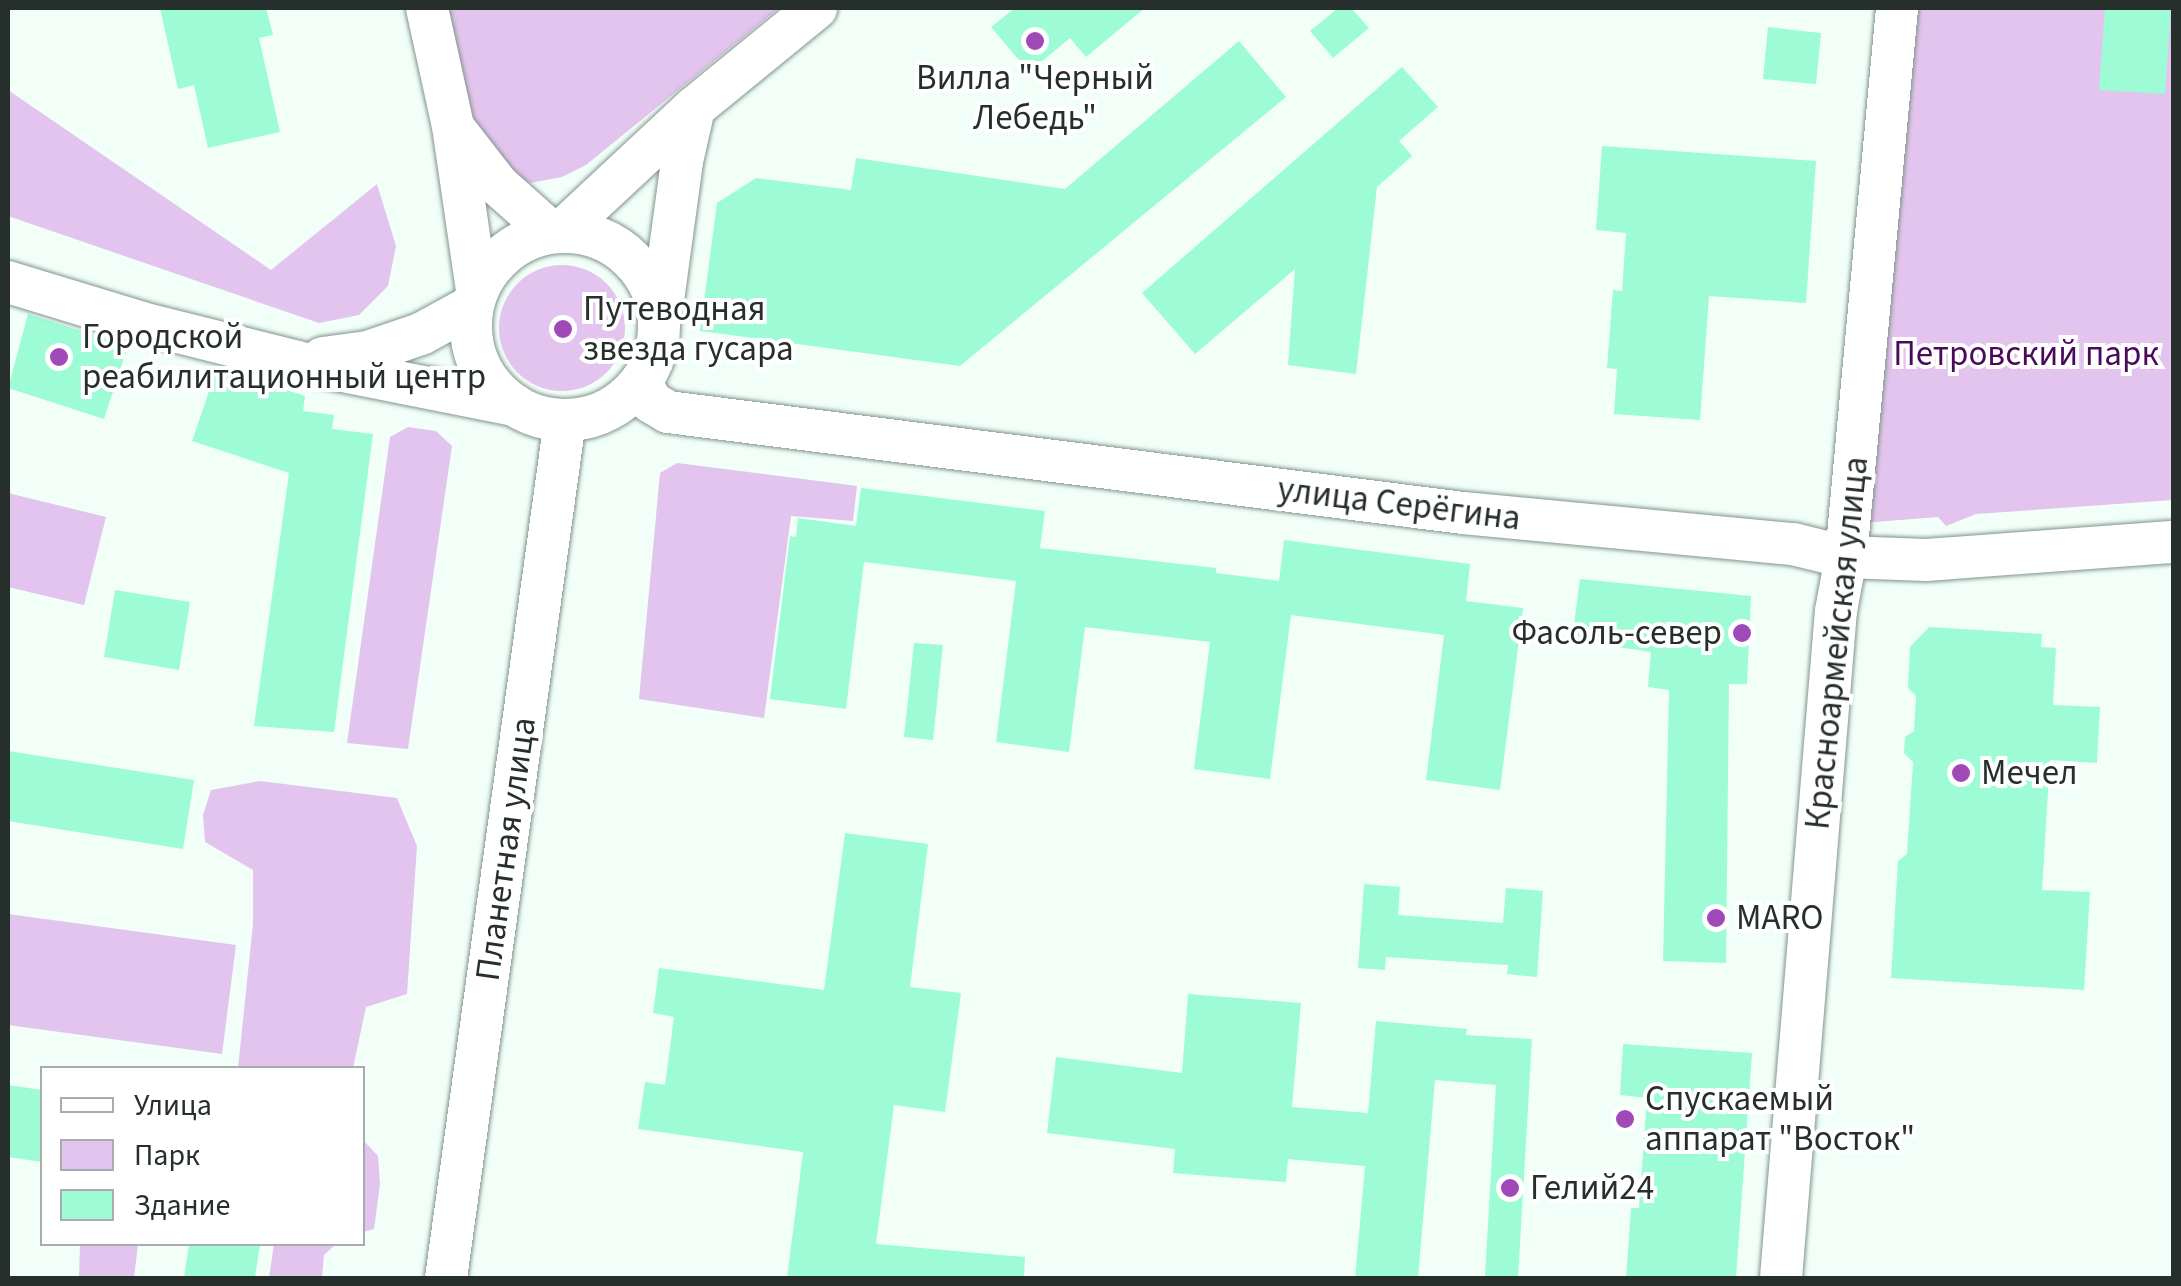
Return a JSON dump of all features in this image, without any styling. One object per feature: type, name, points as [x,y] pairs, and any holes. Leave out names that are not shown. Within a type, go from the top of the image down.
[{"type":"street","points":[[427,8],[453,126],[474,298],[470,330],[475,353],[490,383],[515,406]]},
{"type":"street","points":[[557,232],[694,108],[816,8]]},
{"type":"street","name":"Красноармейская улица","points":[[1781,1278],[1836,611],[1846,557],[1897,8]]},
{"type":"street","points":[[8,282],[142,323],[297,362],[515,406],[539,416],[566,420],[594,416],[620,402],[641,382],[654,355],[694,108]]},
{"type":"street","points":[[453,126],[498,185],[557,232]]},
{"type":"street","points":[[297,362],[368,352],[422,334],[474,298],[496,261],[526,239],[557,232],[599,238],[630,258],[652,288],[659,326]]},
{"type":"street","name":"улица Серёгина","points":[[641,382],[651,402],[668,412],[1463,513],[1792,544],[1846,557],[1926,560],[2174,542]]},
{"type":"street","name":"Планетная улица","points":[[446,1278],[566,420]]},
{"type":"green space","points":[[444,8],[779,8],[586,165],[562,177],[530,183],[504,169],[480,141],[456,82]]},
{"type":"green space","name":"Петровский парк","points":[[1913,8],[2173,8],[2173,500],[1976,514],[1946,526],[1938,517],[1862,523]]},
{"type":"green space","points":[[8,90],[271,270],[377,184],[396,246],[388,286],[359,315],[319,323],[8,216]]},
{"type":"green space","points":[[562,265],[586,270],[606,284],[620,304],[625,328],[620,352],[606,372],[586,386],[562,391],[538,386],[518,372],[504,352],[499,328],[504,304],[518,284],[538,270]]},
{"type":"green space","points":[[408,427],[436,431],[452,446],[408,749],[347,743],[390,437]]},
{"type":"green space","points":[[677,463],[857,486],[853,521],[791,516],[764,718],[639,699],[660,473]]},
{"type":"green space","points":[[8,493],[106,517],[84,605],[8,587]]},
{"type":"green space","points":[[260,781],[397,798],[417,846],[407,994],[366,1007],[353,1066],[238,1066],[253,924],[253,870],[205,842],[203,815],[211,790]]},
{"type":"green space","points":[[8,914],[236,945],[222,1054],[8,1025]]},
{"type":"green space","points":[[365,1142],[378,1156],[380,1184],[374,1229],[365,1231]]},
{"type":"green space","points":[[80,1246],[138,1246],[134,1278],[79,1278]]},
{"type":"green space","points":[[274,1246],[334,1246],[324,1255],[322,1278],[269,1278]]},
{"type":"building","points":[[160,8],[266,8],[273,35],[259,38],[280,132],[208,148],[194,85],[178,89]]},
{"type":"building","name":"Вилла \"Черный Лебедь\"","points":[[1015,8],[1145,8],[1086,57],[1070,38],[1029,72],[991,27]]},
{"type":"building","points":[[1338,8],[1351,8],[1369,28],[1333,58],[1310,31]]},
{"type":"building","points":[[2105,8],[2171,8],[2165,94],[2099,90]]},
{"type":"building","points":[[1768,27],[1821,33],[1816,84],[1763,79]]},
{"type":"building","points":[[1239,41],[1286,97],[960,366],[700,331],[717,203],[756,178],[851,190],[856,158],[1065,189]]},
{"type":"building","points":[[1402,67],[1438,107],[1399,141],[1412,156],[1377,187],[1356,374],[1288,365],[1295,269],[1195,354],[1142,293]]},
{"type":"building","points":[[1602,146],[1816,161],[1806,303],[1709,296],[1700,420],[1614,414],[1617,369],[1607,368],[1613,290],[1622,291],[1626,233],[1596,230]]},
{"type":"building","points":[[28,314],[128,346],[104,419],[8,388]]},
{"type":"building","points":[[217,368],[305,396],[303,411],[334,415],[332,429],[373,434],[334,732],[254,726],[289,473],[192,441]]},
{"type":"building","points":[[861,488],[1045,511],[1040,548],[1216,568],[1216,573],[1279,581],[1284,540],[1470,564],[1466,601],[1523,608],[1500,790],[1426,780],[1444,635],[1291,615],[1270,779],[1194,769],[1210,642],[1085,627],[1069,752],[996,742],[1016,581],[864,562],[846,709],[770,699],[790,536],[796,537],[798,518],[856,526]]},
{"type":"building","points":[[1580,579],[1751,596],[1747,684],[1729,684],[1726,963],[1663,961],[1669,690],[1648,687],[1651,652],[1572,640]]},
{"type":"building","points":[[115,590],[190,602],[179,670],[104,657]]},
{"type":"building","points":[[1929,627],[2042,634],[2041,647],[2056,648],[2053,705],[2100,707],[2097,763],[2050,760],[2042,890],[2090,892],[2084,990],[1891,978],[1898,861],[1907,854],[1913,762],[1904,753],[1905,737],[1914,731],[1916,696],[1908,688],[1910,647]]},
{"type":"building","points":[[914,643],[943,645],[933,740],[904,737]]},
{"type":"building","points":[[8,751],[194,780],[183,849],[8,821]]},
{"type":"building","points":[[845,833],[928,844],[910,987],[961,993],[945,1112],[894,1105],[876,1244],[1025,1257],[1024,1278],[787,1278],[803,1152],[638,1129],[645,1082],[665,1085],[674,1017],[653,1013],[659,968],[824,990]]},
{"type":"building","points":[[1364,884],[1400,887],[1398,915],[1503,923],[1506,888],[1543,891],[1537,977],[1507,974],[1508,965],[1386,957],[1385,970],[1358,968]]},
{"type":"building","points":[[1188,994],[1301,1003],[1292,1107],[1368,1113],[1376,1021],[1467,1029],[1466,1035],[1532,1039],[1518,1278],[1485,1276],[1496,1085],[1435,1080],[1418,1278],[1355,1278],[1365,1166],[1288,1159],[1286,1182],[1173,1173],[1175,1149],[1047,1133],[1056,1057],[1182,1073]]},
{"type":"building","points":[[1623,1044],[1752,1053],[1736,1278],[1626,1278],[1631,1208],[1639,1208],[1647,1098],[1620,1095]]},
{"type":"building","points":[[8,1085],[40,1090],[40,1162],[8,1157]]},
{"type":"building","points":[[189,1246],[260,1246],[255,1278],[184,1278]]},
{"type":"place","name":"Вилла \"Черный Лебедь\"","points":[[1035,41]]},
{"type":"place","name":"Путеводная звезда гусара","points":[[563,329]]},
{"type":"place","name":"Городской реабилитационный центр","points":[[59,357]]},
{"type":"place","name":"Фасоль-север","points":[[1742,633]]},
{"type":"place","name":"Мечел","points":[[1961,773]]},
{"type":"place","name":"MARO","points":[[1716,918]]},
{"type":"place","name":"Спускаемый аппарат \"Восток\"","points":[[1625,1119]]},
{"type":"place","name":"Гелий24","points":[[1510,1188]]}]
